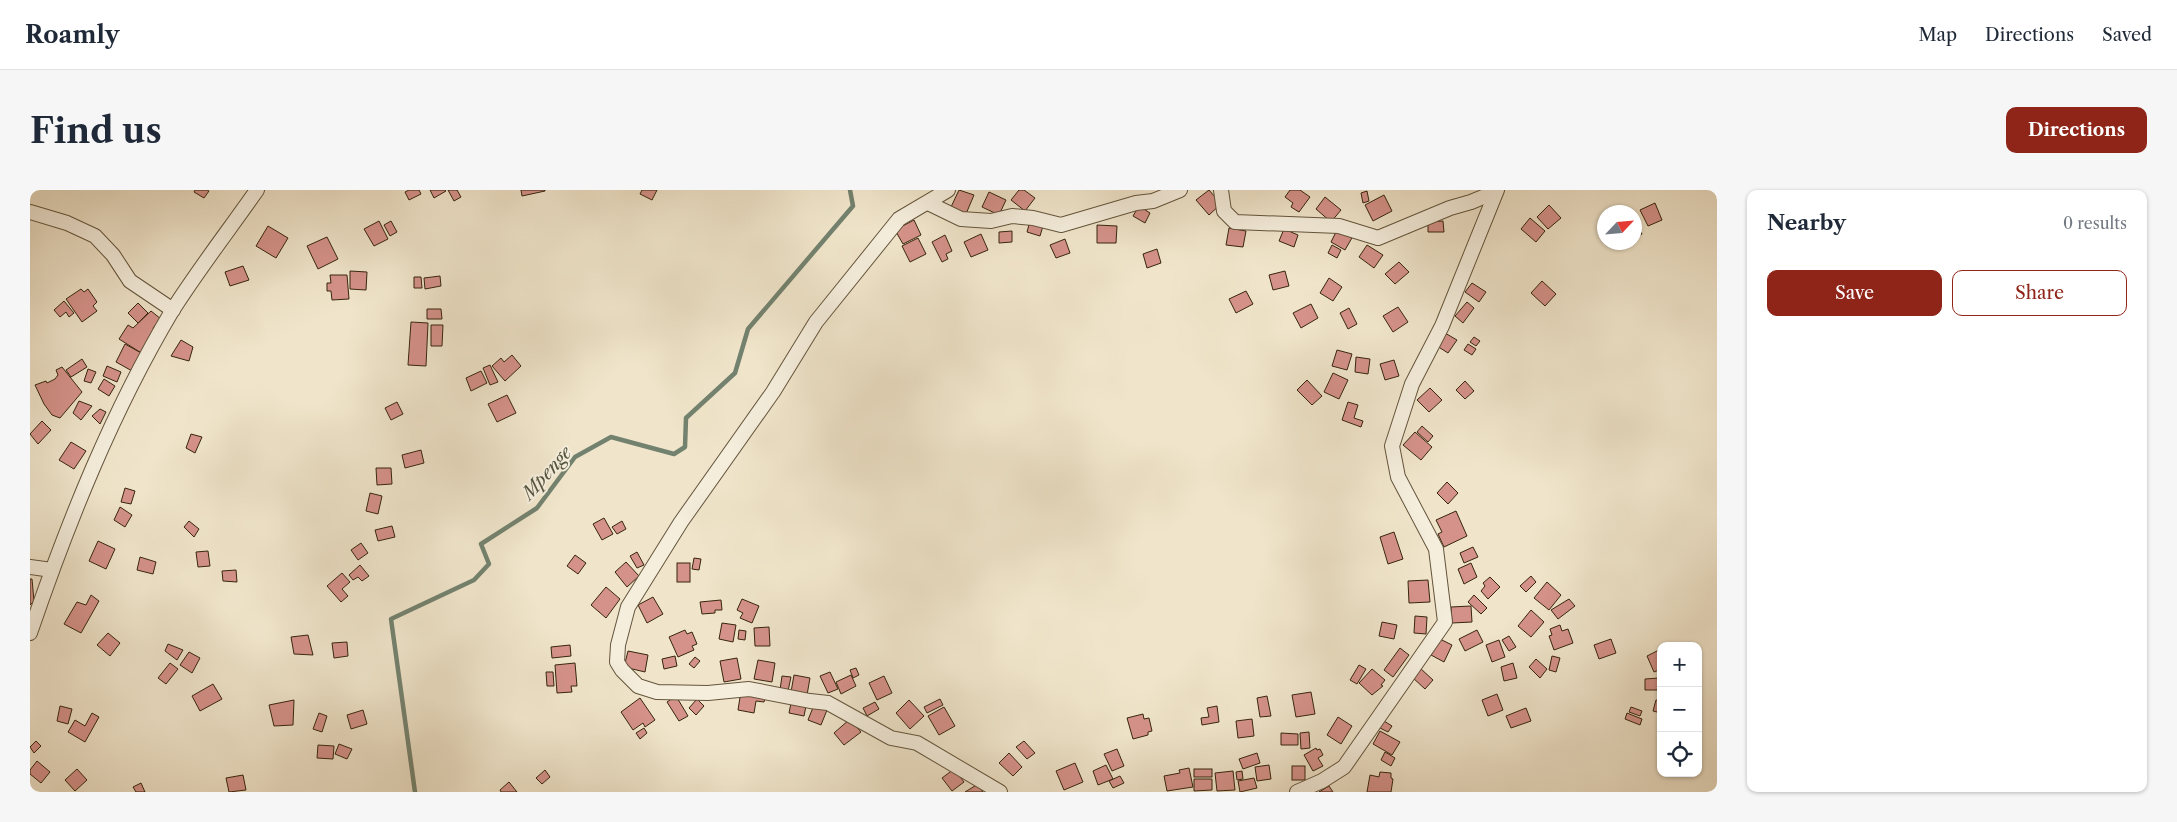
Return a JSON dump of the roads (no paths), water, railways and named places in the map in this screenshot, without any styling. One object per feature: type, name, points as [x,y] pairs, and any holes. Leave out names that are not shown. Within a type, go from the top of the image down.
[{"type":"street","points":[[30,633],[52,570],[116,414],[173,310],[257,190]]},
{"type":"street","points":[[948,190],[899,219],[816,322],[773,392],[681,522],[628,607],[618,645],[617,662],[622,670],[638,686],[657,692],[708,693],[750,689],[810,702],[828,703],[892,738],[917,743],[1000,792]]},
{"type":"street","points":[[928,203],[961,219],[991,221],[1012,216],[1061,224],[1136,203],[1153,201],[1180,190]]},
{"type":"street","points":[[1222,190],[1224,211],[1235,222],[1339,226],[1378,238],[1496,191]]},
{"type":"street","points":[[1297,792],[1322,781],[1344,767],[1445,622],[1436,549],[1398,476],[1392,446],[1412,384],[1442,326],[1496,191]]},
{"type":"street","points":[[30,212],[67,222],[95,236],[113,254],[130,281],[173,310]]},
{"type":"street","points":[[30,567],[52,570]]},
{"type":"waterway","name":"Mpenge","points":[[415,792],[391,619],[474,580],[489,564],[481,544],[537,508],[575,457],[611,437],[674,454],[685,447],[686,418],[735,373],[748,329],[853,206],[850,190]]}]
